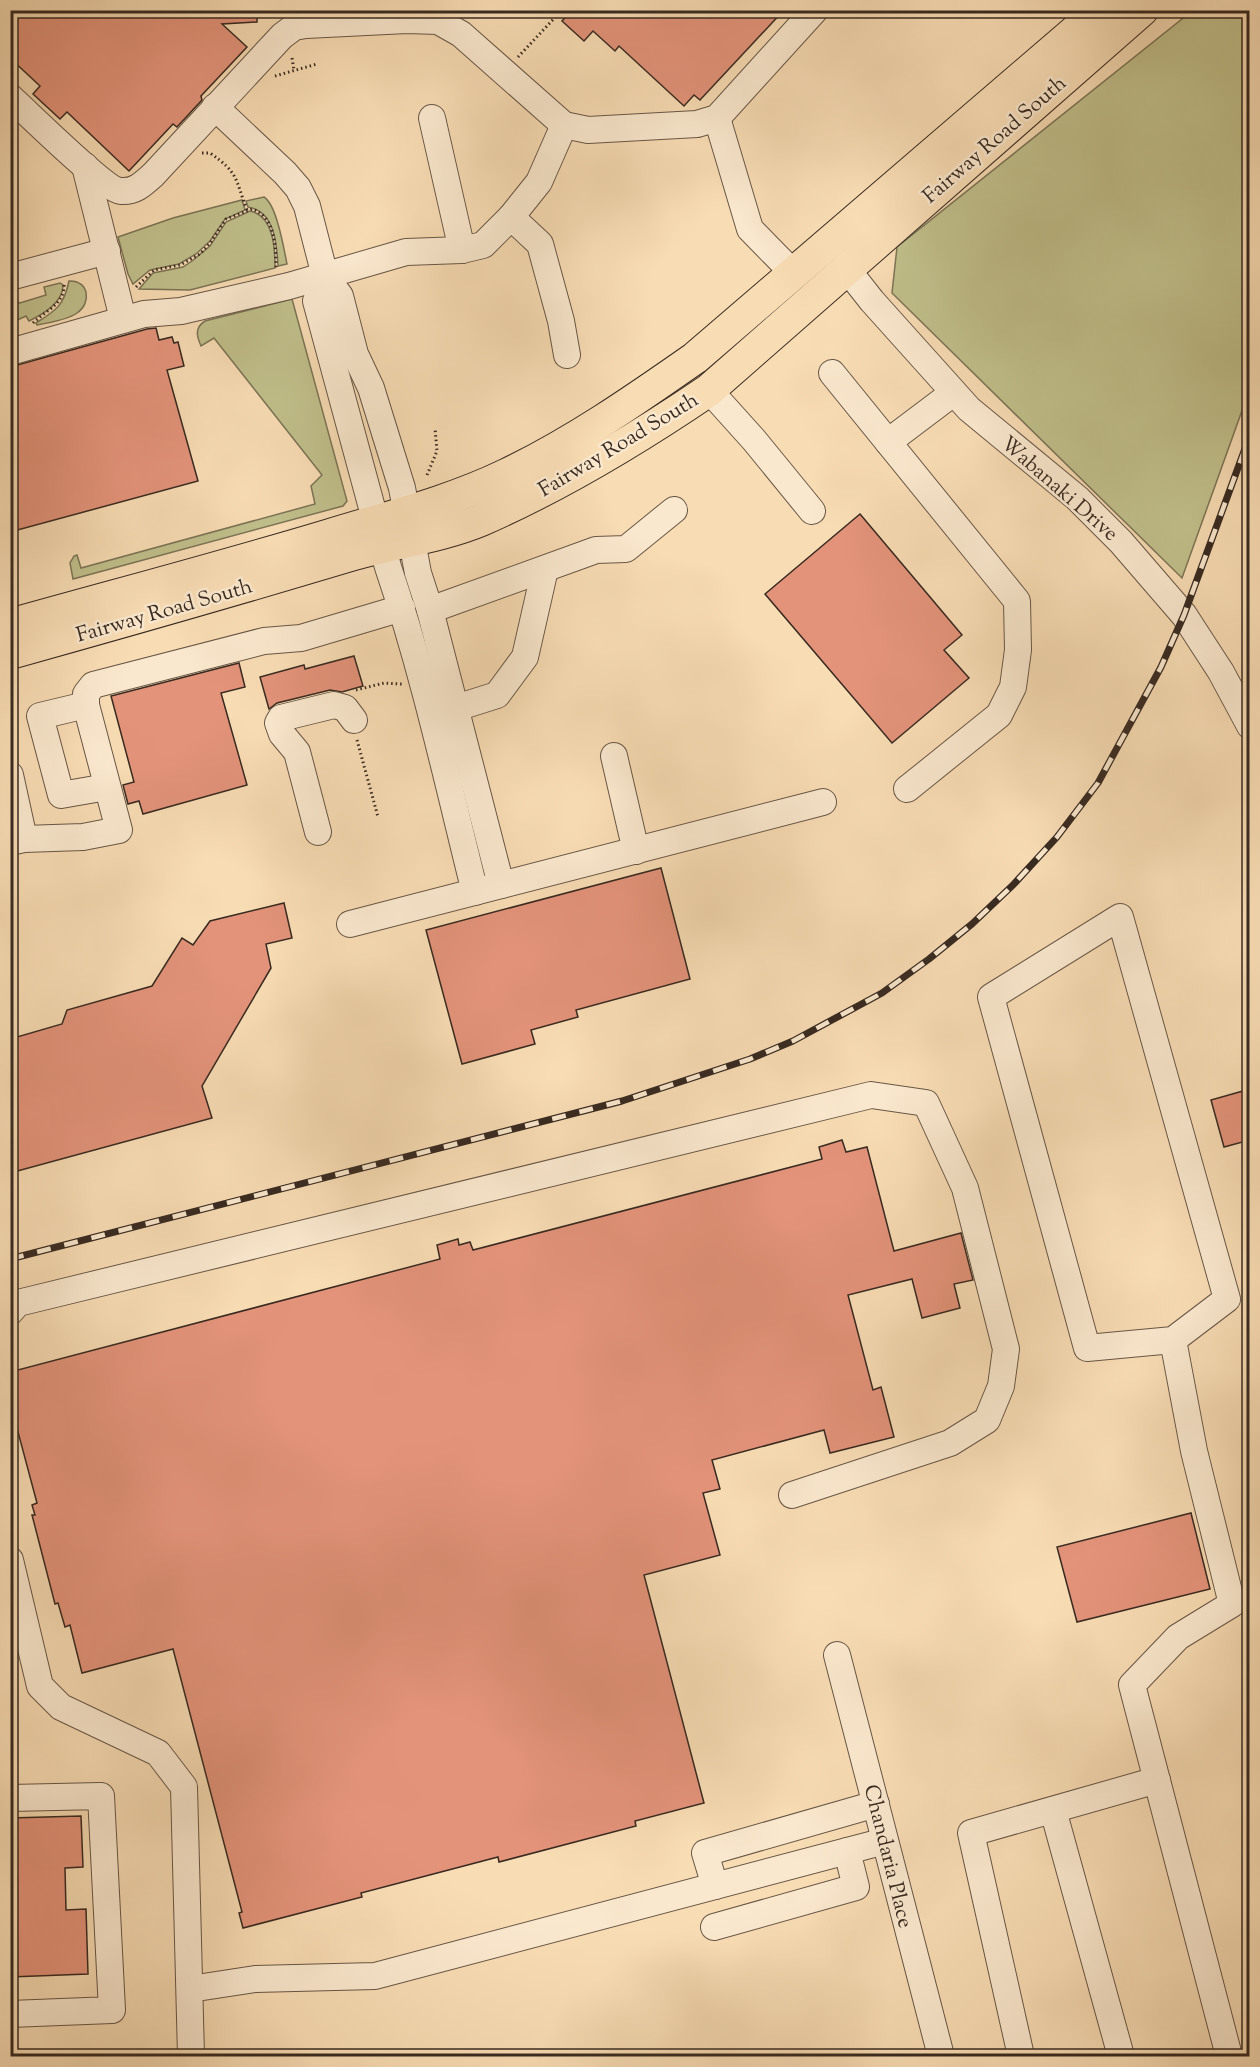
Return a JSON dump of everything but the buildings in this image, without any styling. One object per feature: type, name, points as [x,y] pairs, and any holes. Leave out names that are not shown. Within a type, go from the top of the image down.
[{"type":"main road","name":"Fairway Road South","points":[[10,653],[395,530],[454,496],[506,475],[552,450],[626,406],[695,358],[1100,10]]},
{"type":"main road","name":"Fairway Road South","points":[[10,625],[243,561],[395,530],[479,520],[532,496],[653,428],[709,390],[1142,10]]},
{"type":"street","points":[[10,97],[85,166],[113,189],[121,191],[137,189],[153,175],[282,36],[294,27],[407,20],[438,21],[461,34],[564,125],[588,130],[697,124],[717,118],[815,10]]},
{"type":"street","points":[[215,107],[285,173],[298,188],[307,206],[325,276],[339,296],[355,354],[371,388],[402,488],[395,530],[402,608],[444,712],[501,885]]},
{"type":"street","points":[[432,118],[462,250]]},
{"type":"street","points":[[717,118],[750,229],[794,274]]},
{"type":"street","points":[[10,352],[144,314],[181,311],[325,276],[406,252],[462,250],[483,245],[512,217],[539,182],[564,125]]},
{"type":"street","points":[[85,166],[123,320]]},
{"type":"street","points":[[512,217],[540,244],[561,321],[567,355]]},
{"type":"street","points":[[10,277],[107,251]]},
{"type":"street","name":"Wabanaki Drive","points":[[846,268],[969,410],[1077,498],[1121,542],[1184,615],[1221,672],[1250,726]]},
{"type":"street","points":[[325,276],[316,302],[395,530],[418,573],[430,610],[444,712],[475,892]]},
{"type":"street","points":[[832,373],[1017,601],[1018,650],[1013,687],[999,715],[907,789]]},
{"type":"street","points":[[709,390],[754,440],[812,511]]},
{"type":"street","points":[[888,442],[953,393]]},
{"type":"street","points":[[430,610],[596,550],[626,549],[674,510]]},
{"type":"street","points":[[444,712],[497,695],[525,657],[545,569]]},
{"type":"street","points":[[10,775],[17,841],[83,837],[119,830],[86,705],[86,694],[93,685],[264,641],[301,638],[402,608]]},
{"type":"street","points":[[86,705],[40,716],[61,795],[107,787]]},
{"type":"street","points":[[313,833],[297,752],[282,734],[278,723],[281,718],[326,706],[345,708],[354,720]]},
{"type":"street","points":[[614,756],[636,850]]},
{"type":"street","points":[[350,924],[823,802]]},
{"type":"street","points":[[1120,917],[1227,1299],[1173,1340],[1087,1348],[991,997],[1120,917]]},
{"type":"street","points":[[10,1312],[18,1303],[871,1095],[926,1103],[965,1188],[1006,1349],[1001,1386],[987,1420],[950,1443],[792,1495]]},
{"type":"street","points":[[1173,1340],[1194,1451],[1232,1604],[1178,1638],[1132,1685],[1229,2056]]},
{"type":"street","points":[[10,1560],[40,1686],[61,1707],[158,1753],[184,1787],[191,2056]]},
{"type":"street","name":"Chandaria Place","points":[[837,1655],[941,2056]]},
{"type":"street","points":[[1021,2056],[971,1833],[1157,1780]]},
{"type":"street","points":[[10,1798],[101,1796],[112,2010],[10,2014]]},
{"type":"street","points":[[715,1886],[705,1853],[876,1804]]},
{"type":"street","points":[[1053,1810],[1121,2056]]},
{"type":"street","points":[[190,1989],[255,1979],[375,1976],[885,1841]]},
{"type":"street","points":[[714,1927],[856,1887],[847,1851]]},
{"type":"path","points":[[515,61],[562,10]]},
{"type":"path","points":[[292,59],[294,70]]},
{"type":"path","points":[[273,76],[317,64]]},
{"type":"path","points":[[201,154],[210,153],[227,165],[238,180],[247,210]]},
{"type":"path","points":[[132,290],[154,270],[180,266],[200,254],[223,222],[247,210],[256,210],[261,214],[272,231],[275,241],[276,270]]},
{"type":"path","points":[[27,329],[58,303],[64,290],[63,279]]},
{"type":"path","points":[[428,475],[437,451],[435,428]]},
{"type":"shaded area","points":[[1192,11],[1249,11],[1249,391],[1182,578],[892,293],[897,247]]},
{"type":"shaded area","points":[[264,197],[273,209],[287,264],[278,266],[273,230],[264,215],[248,207],[246,201]]},
{"type":"shaded area","points":[[242,200],[245,210],[225,219],[210,241],[196,254],[179,264],[150,270],[133,284],[118,237],[173,218]]},
{"type":"shaded area","points":[[250,211],[264,219],[268,226],[273,243],[275,268],[190,290],[139,289],[153,273],[183,267],[192,261],[210,246],[226,222]]},
{"type":"shaded area","points":[[69,281],[81,284],[84,288],[86,298],[82,309],[68,318],[37,325],[36,323],[62,301]]},
{"type":"shaded area","points":[[60,283],[63,285],[60,297],[51,307],[29,321],[26,316],[13,322],[15,327],[11,329],[11,300],[16,298],[20,303],[46,295],[44,287]]},
{"type":"shaded area","points":[[292,299],[347,501],[343,506],[73,579],[70,563],[77,555],[81,568],[315,504],[311,486],[322,475],[214,338],[201,346],[198,336],[199,327],[205,321]]},
{"type":"railway","points":[[10,1259],[622,1101],[750,1059],[793,1041],[882,993],[972,924],[1013,885],[1057,837],[1098,783],[1161,667],[1184,615],[1250,435]]}]
